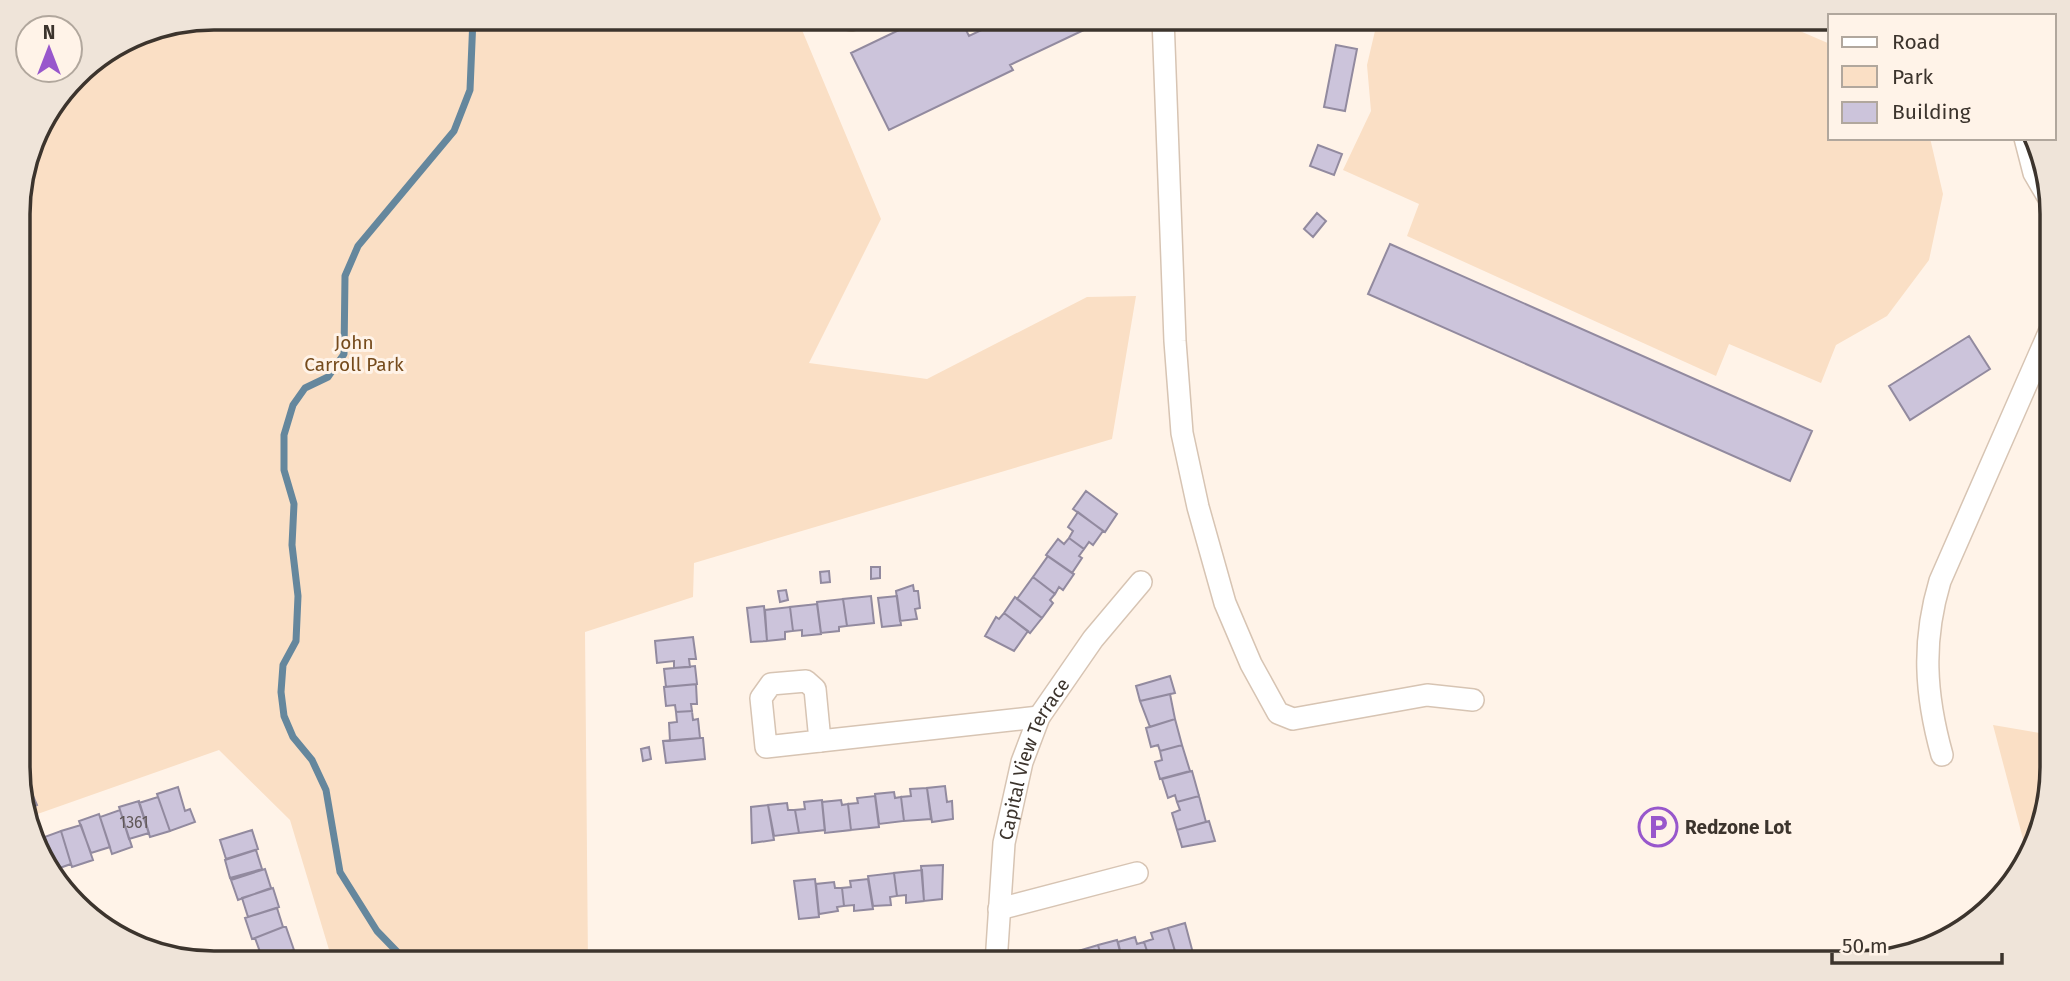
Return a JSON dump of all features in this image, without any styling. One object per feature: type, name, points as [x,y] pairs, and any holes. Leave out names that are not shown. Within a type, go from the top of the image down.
[{"type":"street","points":[[1163,30],[1175,341],[1182,433],[1198,508],[1225,603],[1251,664],[1278,713],[1293,719],[1427,695],[1473,700]]},
{"type":"street","points":[[2028,149],[2036,177]]},
{"type":"street","points":[[1942,755],[1933,720],[1927,665],[1928,620],[1940,581],[2040,353]]},
{"type":"street","name":"Capital View Terrace","points":[[997,951],[1004,844],[1023,762],[1040,718],[1093,639],[1141,582]]},
{"type":"street","points":[[820,741],[1040,718]]},
{"type":"street","points":[[999,909],[1137,873]]},
{"type":"green space","name":"John Carroll Park","points":[[214,30],[802,30],[881,219],[809,363],[927,379],[1087,297],[1136,296],[1112,439],[694,563],[693,597],[585,632],[588,951],[329,951],[290,820],[219,750],[36,815],[30,767],[31,190],[40,155],[61,112],[93,75],[122,54],[166,36]]},
{"type":"green space","points":[[1375,30],[1798,30],[1828,43],[1828,140],[1930,140],[1943,194],[1929,260],[1887,316],[1836,345],[1821,383],[1729,344],[1716,376],[1407,236],[1419,204],[1343,170],[1371,111],[1367,65]]},
{"type":"green space","points":[[1993,725],[2040,733],[2037,803],[2024,842]]},
{"type":"building","points":[[899,30],[966,30],[969,36],[982,30],[1084,30],[1010,65],[1013,70],[889,130],[851,53]]},
{"type":"building","points":[[1336,45],[1357,49],[1345,111],[1324,107]]},
{"type":"building","points":[[1318,145],[1342,154],[1334,175],[1310,166]]},
{"type":"building","points":[[1317,213],[1326,221],[1313,237],[1304,229]]},
{"type":"building","points":[[1390,244],[1812,431],[1790,481],[1368,294]]},
{"type":"building","points":[[1969,336],[1990,369],[1910,420],[1889,386]]},
{"type":"building","points":[[1086,491],[1117,514],[1105,532],[1073,509]]},
{"type":"building","points":[[1078,512],[1103,531],[1093,545],[1089,542],[1084,549],[1069,538],[1073,531],[1068,527]]},
{"type":"building","points":[[1069,538],[1084,549],[1079,556],[1082,558],[1072,573],[1046,555],[1058,539],[1064,544]]},
{"type":"building","points":[[1048,556],[1074,574],[1063,590],[1059,587],[1055,594],[1033,577]]},
{"type":"building","points":[[871,567],[880,567],[880,578],[871,579]]},
{"type":"building","points":[[829,571],[830,582],[821,583],[820,572]]},
{"type":"building","points":[[1033,577],[1055,594],[1050,600],[1053,603],[1042,618],[1017,599]]},
{"type":"building","points":[[913,585],[914,591],[918,591],[920,608],[915,609],[917,619],[900,621],[896,591]]},
{"type":"building","points":[[786,590],[788,600],[780,602],[778,591]]},
{"type":"building","points":[[871,596],[874,623],[847,626],[843,599]]},
{"type":"building","points":[[897,596],[901,625],[882,627],[878,598]]},
{"type":"building","points":[[1015,597],[1042,618],[1030,633],[1004,613]]},
{"type":"building","points":[[843,599],[847,626],[839,627],[839,631],[821,633],[817,602]]},
{"type":"building","points":[[817,604],[821,634],[802,636],[802,630],[793,631],[790,607]]},
{"type":"building","points":[[764,606],[767,641],[751,642],[747,608]]},
{"type":"building","points":[[790,607],[793,631],[785,632],[785,639],[767,641],[765,610]]},
{"type":"building","points":[[1004,613],[1028,631],[1014,651],[985,636],[996,617],[999,619]]},
{"type":"building","points":[[693,637],[696,659],[689,659],[690,667],[674,668],[674,661],[657,663],[655,641]]},
{"type":"building","points":[[695,666],[697,684],[666,687],[664,669]]},
{"type":"building","points":[[1170,676],[1175,693],[1140,701],[1136,686]]},
{"type":"building","points":[[696,684],[697,704],[691,704],[692,711],[676,712],[675,705],[666,706],[664,687]]},
{"type":"building","points":[[1170,694],[1175,719],[1150,727],[1140,701]]},
{"type":"building","points":[[692,711],[693,720],[698,719],[700,738],[670,741],[669,723],[677,722],[676,712]]},
{"type":"building","points":[[1175,719],[1182,745],[1160,751],[1158,745],[1151,747],[1146,728]]},
{"type":"building","points":[[703,738],[705,759],[666,763],[663,741]]},
{"type":"building","points":[[1182,745],[1190,771],[1160,779],[1155,762],[1162,760],[1160,751]]},
{"type":"building","points":[[649,747],[651,759],[643,761],[641,749]]},
{"type":"building","points":[[1192,771],[1199,796],[1177,802],[1175,795],[1168,798],[1162,779]]},
{"type":"building","points":[[945,786],[947,802],[952,801],[953,819],[932,822],[927,788]]},
{"type":"building","points":[[178,787],[185,811],[190,809],[195,822],[170,831],[157,794]]},
{"type":"building","points":[[927,788],[931,819],[904,821],[901,797],[911,796],[910,789]]},
{"type":"building","points":[[894,792],[895,798],[901,797],[904,821],[879,824],[875,794]]},
{"type":"building","points":[[875,796],[879,827],[851,830],[848,804],[858,803],[857,798]]},
{"type":"building","points":[[1199,796],[1206,822],[1177,830],[1172,813],[1180,810],[1177,802]]},
{"type":"building","points":[[158,797],[170,831],[150,837],[139,803]]},
{"type":"building","points":[[822,800],[825,830],[799,833],[795,810],[805,809],[804,802]]},
{"type":"building","points":[[841,800],[842,805],[848,804],[851,830],[825,833],[822,802]]},
{"type":"building","points":[[139,801],[149,833],[129,839],[119,807]]},
{"type":"building","points":[[787,803],[788,810],[795,810],[799,833],[774,836],[768,805]]},
{"type":"building","points":[[768,805],[774,840],[752,843],[751,807]]},
{"type":"building","points":[[120,810],[132,847],[112,854],[100,817]]},
{"type":"building","points":[[99,814],[110,847],[91,853],[79,821]]},
{"type":"building","points":[[1209,821],[1215,841],[1182,847],[1177,830]]},
{"type":"building","points":[[81,825],[93,860],[72,867],[61,831]]},
{"type":"building","points":[[252,830],[258,849],[226,859],[220,840]]},
{"type":"building","points":[[61,831],[71,864],[60,868],[44,837]]},
{"type":"building","points":[[256,850],[262,869],[230,878],[225,860]]},
{"type":"building","points":[[943,865],[942,899],[924,901],[921,866]]},
{"type":"building","points":[[265,869],[271,888],[238,900],[231,880]]},
{"type":"building","points":[[922,870],[924,901],[906,903],[906,895],[897,896],[894,873]]},
{"type":"building","points":[[894,873],[897,896],[890,897],[891,905],[873,906],[868,876]]},
{"type":"building","points":[[815,879],[819,917],[799,919],[794,881]]},
{"type":"building","points":[[868,879],[873,909],[854,911],[854,905],[844,906],[842,888],[851,887],[850,881]]},
{"type":"building","points":[[834,882],[835,888],[842,888],[844,906],[837,907],[838,911],[819,914],[816,884]]},
{"type":"building","points":[[273,888],[279,907],[248,917],[242,898]]},
{"type":"building","points":[[277,908],[283,927],[252,939],[245,918]]},
{"type":"building","points":[[1185,923],[1192,951],[1175,951],[1168,928]]},
{"type":"building","points":[[286,927],[294,950],[260,951],[255,938]]},
{"type":"building","points":[[1168,928],[1175,951],[1147,951],[1144,942],[1153,939],[1151,933]]},
{"type":"building","points":[[1135,937],[1137,944],[1144,942],[1147,951],[1120,951],[1118,942]]},
{"type":"building","points":[[1117,940],[1120,951],[1100,951],[1098,945]]},
{"type":"building","points":[[1098,945],[1100,951],[1078,951]]},
{"type":"waterway","points":[[396,951],[377,931],[340,872],[326,790],[312,760],[293,737],[284,716],[281,692],[283,665],[296,641],[298,596],[292,545],[294,504],[284,470],[284,435],[293,405],[305,388],[328,377],[344,354],[345,276],[358,246],[454,131],[470,90],[472,30]]},
{"type":"place","name":"Redzone Lot","points":[[1658,827]]}]
